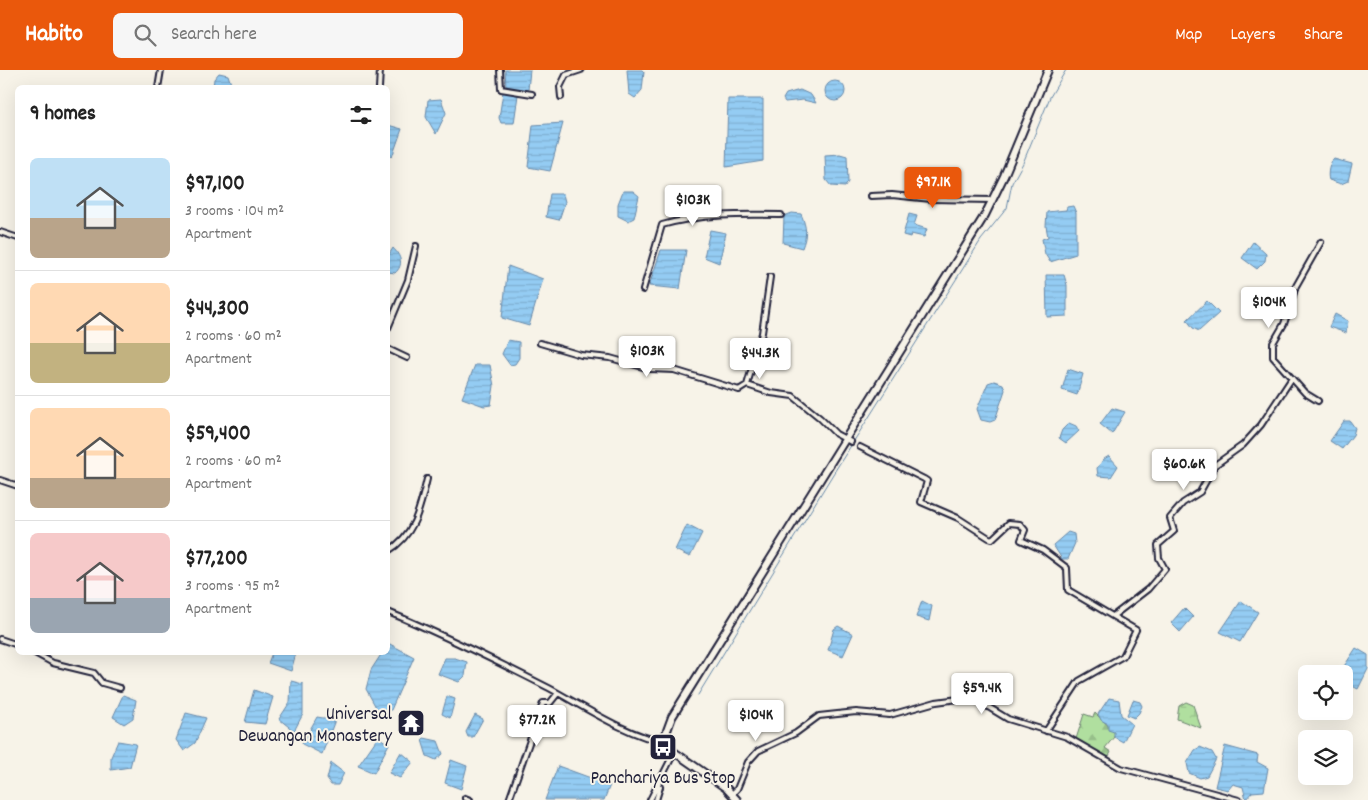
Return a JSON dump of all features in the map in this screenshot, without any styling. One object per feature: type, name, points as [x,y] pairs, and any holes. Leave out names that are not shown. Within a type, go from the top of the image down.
[{"type":"highway","points":[[737,800],[732,794],[674,753],[665,742],[666,730],[678,706],[848,440],[993,200],[1048,70]]},
{"type":"street","points":[[158,85],[161,70]]},
{"type":"street","points":[[379,85],[380,70]]},
{"type":"street","points":[[500,70],[501,89],[532,94]]},
{"type":"street","points":[[561,97],[560,87],[566,75],[581,70]]},
{"type":"street","points":[[871,196],[892,194],[931,200],[993,200]]},
{"type":"street","points":[[643,290],[662,225],[685,218],[733,214],[781,215]]},
{"type":"street","points":[[0,232],[15,237]]},
{"type":"street","points":[[1318,401],[1305,393],[1272,357],[1273,343],[1284,324],[1296,286],[1321,242]]},
{"type":"street","points":[[390,323],[408,280],[416,246]]},
{"type":"street","points":[[540,343],[573,353],[610,358],[650,370],[674,370],[740,390],[747,385],[762,334],[770,277]]},
{"type":"street","points":[[390,350],[407,358]]},
{"type":"street","points":[[1113,616],[1148,589],[1165,569],[1159,558],[1158,545],[1174,531],[1170,518],[1183,503],[1200,492],[1215,465],[1243,445],[1292,378]]},
{"type":"street","points":[[747,385],[772,393],[793,396],[848,440]]},
{"type":"street","points":[[860,447],[924,479],[927,482],[921,502],[958,518],[989,538],[995,537],[1009,522],[1020,524],[1025,530],[1021,540],[1043,550],[1067,568],[1068,590],[1136,630],[1123,656],[1079,682],[1046,731]]},
{"type":"street","points":[[390,550],[399,544],[409,532],[418,511],[427,479]]},
{"type":"street","points":[[0,481],[15,485]]},
{"type":"street","points":[[390,613],[558,693],[627,729],[651,739],[665,742]]},
{"type":"street","points":[[0,639],[15,644]]},
{"type":"street","points":[[38,655],[53,663],[94,673],[102,683],[120,688]]},
{"type":"street","points":[[509,800],[543,703],[550,703],[558,693]]},
{"type":"street","points":[[732,794],[737,789],[748,762],[758,751],[796,733],[819,716],[856,712],[890,715],[936,702],[966,698],[980,702],[1008,719],[1074,740],[1121,768],[1239,800]]},
{"type":"street","points":[[650,800],[661,782],[674,753]]},
{"type":"street","points":[[656,800],[661,782]]},
{"type":"street","points":[[465,798],[470,800]]},
{"type":"green space","points":[[1186,702],[1193,705],[1201,728],[1177,719],[1179,706]]},
{"type":"green space","points":[[1095,713],[1115,732],[1114,737],[1105,748],[1111,752],[1107,760],[1076,739],[1084,714],[1093,717]]},
{"type":"water","points":[[505,70],[530,70],[528,90],[506,87]]},
{"type":"water","points":[[627,70],[642,70],[644,72],[642,90],[635,98],[629,94]]},
{"type":"water","points":[[219,73],[228,75],[231,85],[213,85],[214,79]]},
{"type":"water","points":[[835,81],[842,84],[845,91],[842,98],[835,101],[828,98],[825,91],[828,84]]},
{"type":"water","points":[[800,90],[811,95],[816,103],[803,100],[785,102],[783,99],[786,94]]},
{"type":"water","points":[[503,92],[518,95],[514,123],[501,123],[499,118]]},
{"type":"water","points":[[441,99],[446,113],[436,134],[426,117],[428,100]]},
{"type":"water","points":[[728,99],[763,99],[763,161],[726,167]]},
{"type":"water","points":[[563,123],[550,171],[528,167],[533,125]]},
{"type":"water","points":[[390,126],[402,129],[392,157],[390,155]]},
{"type":"water","points":[[840,154],[847,156],[848,182],[845,187],[831,186],[826,180],[825,155]]},
{"type":"water","points":[[1334,159],[1352,164],[1348,181],[1341,184],[1329,180],[1329,169]]},
{"type":"water","points":[[623,191],[633,191],[639,196],[634,218],[628,221],[618,216],[618,204]]},
{"type":"water","points":[[550,194],[563,194],[565,202],[559,220],[546,217]]},
{"type":"water","points":[[1073,206],[1076,213],[1076,254],[1050,262],[1045,254],[1042,239],[1048,237],[1046,226],[1047,212],[1066,210],[1067,207]]},
{"type":"water","points":[[792,213],[801,214],[804,223],[806,231],[802,248],[783,243],[784,216]]},
{"type":"water","points":[[909,214],[917,216],[914,225],[927,229],[924,237],[911,234],[910,237],[903,235]]},
{"type":"water","points":[[710,230],[726,233],[719,263],[704,257]]},
{"type":"water","points":[[1253,242],[1266,254],[1265,261],[1257,269],[1242,258]]},
{"type":"water","points":[[393,248],[398,254],[400,261],[400,267],[395,273],[390,272],[390,253]]},
{"type":"water","points":[[661,250],[686,250],[680,289],[649,286]]},
{"type":"water","points":[[508,266],[543,279],[529,326],[502,318]]},
{"type":"water","points":[[1046,275],[1064,275],[1067,285],[1067,316],[1047,317]]},
{"type":"water","points":[[1207,301],[1219,313],[1199,331],[1193,328],[1187,320]]},
{"type":"water","points":[[1335,314],[1348,321],[1346,333],[1329,327]]},
{"type":"water","points":[[508,340],[519,342],[519,358],[515,364],[510,365],[502,354]]},
{"type":"water","points":[[475,365],[490,365],[494,386],[491,405],[484,406],[462,398]]},
{"type":"water","points":[[1068,369],[1083,374],[1077,395],[1062,390]]},
{"type":"water","points":[[994,381],[1003,384],[1005,390],[995,420],[990,422],[981,420],[977,409],[988,383]]},
{"type":"water","points":[[1112,408],[1125,412],[1112,434],[1100,424]]},
{"type":"water","points":[[1344,421],[1350,421],[1355,428],[1353,435],[1342,449],[1330,441]]},
{"type":"water","points":[[1069,423],[1076,426],[1079,431],[1066,443],[1059,438],[1062,430]]},
{"type":"water","points":[[1109,456],[1118,466],[1111,477],[1098,476],[1097,468]]},
{"type":"water","points":[[687,525],[702,533],[690,557],[675,550]]},
{"type":"water","points":[[1068,532],[1074,534],[1075,543],[1068,559],[1062,559],[1053,545]]},
{"type":"water","points":[[922,601],[932,606],[929,621],[916,617]]},
{"type":"water","points":[[1241,601],[1258,612],[1240,642],[1220,632]]},
{"type":"water","points":[[1184,608],[1193,617],[1180,632],[1171,623]]},
{"type":"water","points":[[838,626],[853,634],[843,656],[828,650],[834,629]]},
{"type":"water","points":[[390,644],[414,657],[391,710],[378,711],[366,689],[371,670],[381,655],[390,655]]},
{"type":"water","points":[[1356,648],[1368,655],[1368,669],[1358,689],[1353,686],[1353,665],[1345,665]]},
{"type":"water","points":[[271,655],[295,655],[291,671],[268,663]]},
{"type":"water","points":[[445,658],[455,658],[467,662],[465,676],[459,682],[438,674]]},
{"type":"water","points":[[291,681],[303,684],[303,714],[294,731],[279,719],[290,702]]},
{"type":"water","points":[[254,690],[273,697],[265,724],[245,722]]},
{"type":"water","points":[[123,695],[136,700],[133,718],[124,724],[113,717]]},
{"type":"water","points":[[447,696],[455,699],[450,718],[442,714]]},
{"type":"water","points":[[1109,698],[1119,700],[1121,715],[1132,724],[1123,742],[1114,737],[1114,732],[1108,730],[1108,724],[1101,720],[1098,714]]},
{"type":"water","points":[[1133,700],[1140,702],[1142,706],[1134,718],[1127,715]]},
{"type":"water","points":[[186,713],[206,718],[195,743],[184,751],[176,740]]},
{"type":"water","points":[[475,715],[483,719],[473,737],[468,737],[466,732]]},
{"type":"water","points":[[317,717],[335,720],[322,754],[302,744]]},
{"type":"water","points":[[378,737],[389,744],[374,773],[358,766]]},
{"type":"water","points":[[424,738],[438,741],[443,754],[436,760],[427,756],[422,740]]},
{"type":"water","points":[[118,741],[136,744],[130,767],[111,770],[111,757]]},
{"type":"water","points":[[1225,746],[1258,755],[1257,762],[1268,768],[1264,791],[1252,792],[1246,799],[1243,787],[1233,784],[1228,790],[1215,787]]},
{"type":"water","points":[[1200,747],[1212,752],[1216,759],[1207,776],[1200,778],[1189,773],[1187,763],[1195,750]]},
{"type":"water","points":[[401,752],[413,762],[400,778],[389,773]]},
{"type":"water","points":[[451,760],[467,766],[461,789],[445,783]]},
{"type":"water","points":[[331,763],[344,773],[338,785],[331,785],[327,779]]},
{"type":"water","points":[[558,766],[610,785],[604,800],[545,800]]},
{"type":"waterway","points":[[698,695],[833,474],[981,240],[1007,208],[1012,183],[1023,163],[1050,97],[1066,70]]},
{"type":"place","name":"Universal Dewangan Monastery","points":[[411,723]]},
{"type":"place","name":"Panchariya Bus Stop","points":[[663,747]]}]
